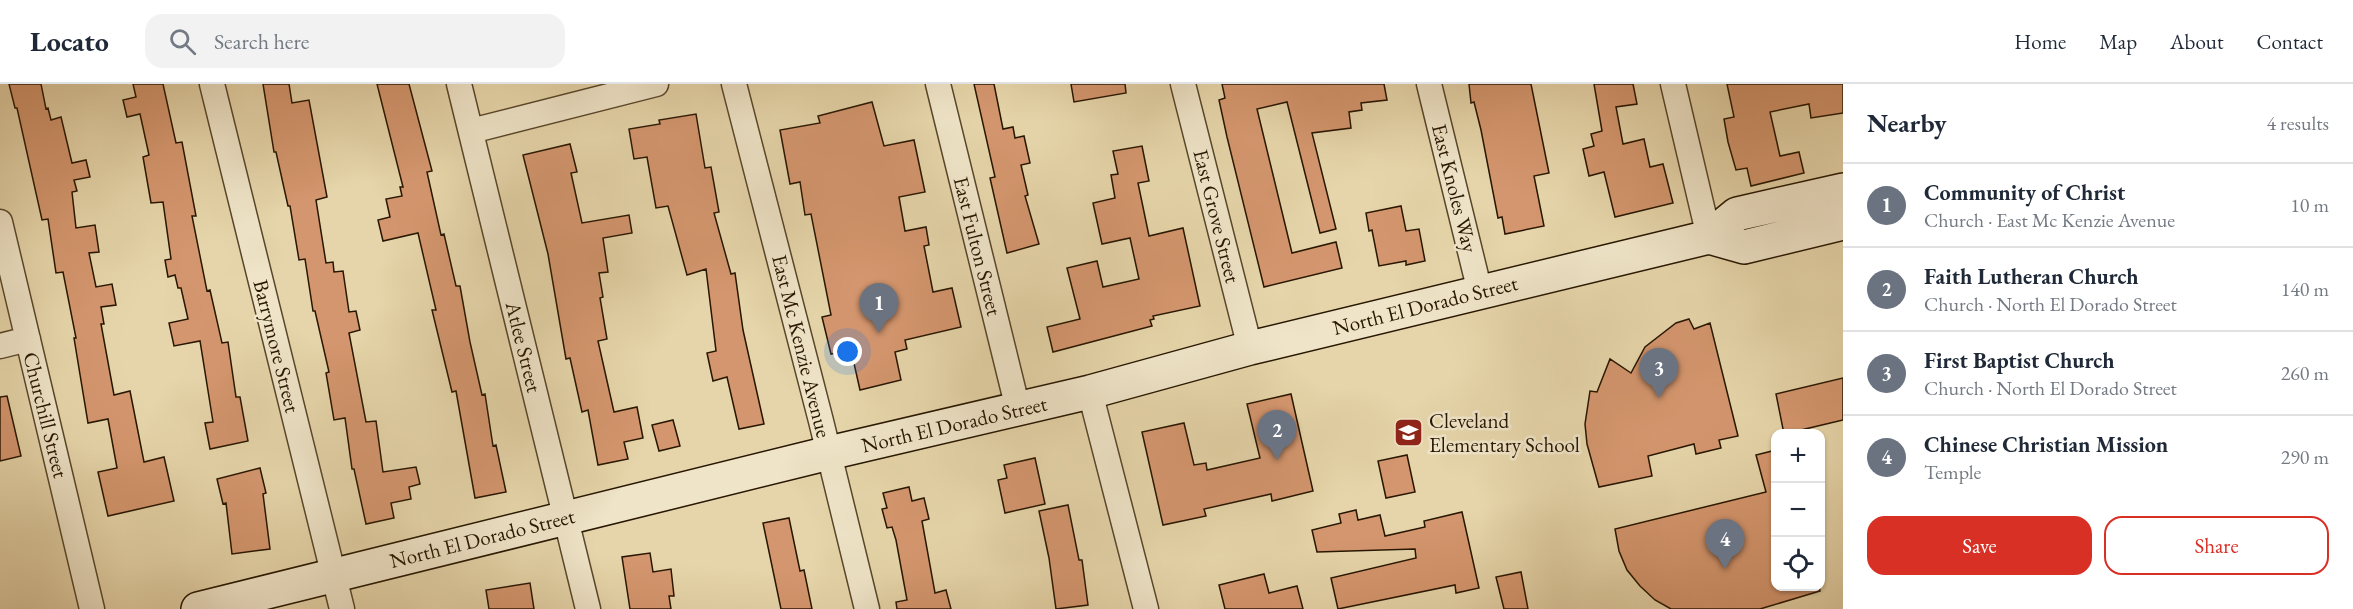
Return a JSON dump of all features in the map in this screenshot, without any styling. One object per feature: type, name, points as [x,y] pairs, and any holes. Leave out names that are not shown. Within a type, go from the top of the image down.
[{"type":"main road","name":"North El Dorado Street","points":[[198,609],[829,453],[1090,392],[1250,348],[1709,237],[1737,214],[1843,190]]},
{"type":"main road","name":"North El Dorado Street","points":[[1709,237],[1744,247],[1843,223]]},
{"type":"street","name":"Barrymore Street","points":[[212,84],[342,609]]},
{"type":"street","name":"Atlee Street","points":[[459,84],[588,609]]},
{"type":"street","points":[[471,131],[656,84]]},
{"type":"street","name":"East Mc Kenzie Avenue","points":[[734,84],[867,609]]},
{"type":"street","name":"East Fulton Street","points":[[938,84],[1018,409]]},
{"type":"street","name":"East Grove Street","points":[[1183,84],[1250,348]]},
{"type":"street","name":"East Knoles Way","points":[[1429,84],[1480,292]]},
{"type":"street","points":[[1673,84],[1709,237]]},
{"type":"street","name":"Churchill Street","points":[[0,222],[92,609]]},
{"type":"street","points":[[0,346],[28,339]]},
{"type":"street","points":[[1090,392],[1146,609]]},
{"type":"building","points":[[9,84],[41,84],[46,109],[48,108],[51,120],[61,117],[72,163],[86,160],[90,177],[74,180],[77,191],[72,192],[76,228],[95,225],[99,252],[89,253],[96,287],[112,284],[116,305],[101,307],[104,324],[101,324],[114,395],[130,391],[144,462],[164,457],[174,501],[108,516],[98,472],[117,468],[108,419],[88,423],[74,338],[76,338],[63,272],[56,273],[48,219],[42,220],[17,108],[15,108]]},
{"type":"building","points":[[133,84],[163,84],[176,143],[182,142],[196,216],[192,216],[207,291],[210,290],[222,343],[228,342],[236,397],[240,397],[248,441],[210,449],[205,423],[213,422],[200,341],[174,346],[169,323],[188,319],[181,288],[178,288],[175,275],[168,277],[165,260],[171,259],[163,202],[151,203],[143,157],[149,155],[140,114],[127,117],[123,100],[136,97]]},
{"type":"building","points":[[263,84],[289,84],[292,103],[309,100],[327,197],[316,200],[326,263],[333,262],[334,272],[343,271],[349,312],[356,311],[360,330],[349,333],[366,422],[376,421],[383,472],[416,467],[420,484],[409,487],[411,499],[391,503],[394,518],[366,524],[354,469],[352,469],[345,418],[334,420],[326,373],[329,372],[315,311],[313,311],[305,259],[299,260],[290,206],[288,206],[276,152],[274,152]]},
{"type":"building","points":[[377,84],[409,84],[432,171],[427,172],[441,235],[444,234],[456,286],[460,286],[482,395],[485,394],[493,446],[496,445],[506,492],[475,498],[456,391],[452,392],[432,310],[436,310],[418,233],[383,241],[378,220],[390,217],[386,199],[402,196],[400,187],[403,187]]},
{"type":"building","points":[[974,84],[994,84],[1003,129],[1013,127],[1015,138],[1024,136],[1030,163],[1021,165],[1028,195],[1025,196],[1039,244],[1007,253],[990,178],[995,177]]},
{"type":"building","points":[[1071,84],[1125,84],[1126,93],[1074,102]]},
{"type":"building","points":[[1222,84],[1384,84],[1387,100],[1361,103],[1362,110],[1349,112],[1351,128],[1312,133],[1336,229],[1320,233],[1287,102],[1257,109],[1292,253],[1336,242],[1342,268],[1264,287],[1219,100],[1225,98]]},
{"type":"building","points":[[1469,84],[1531,84],[1549,173],[1534,176],[1544,226],[1505,234],[1502,217],[1498,218],[1481,130],[1474,102],[1471,103]]},
{"type":"building","points":[[1594,84],[1633,84],[1637,104],[1616,107],[1623,144],[1644,139],[1650,167],[1663,164],[1673,203],[1615,217],[1604,172],[1589,176],[1583,149],[1594,146],[1591,134],[1602,131]]},
{"type":"building","points":[[1727,84],[1843,84],[1843,113],[1811,118],[1809,104],[1770,112],[1780,156],[1799,152],[1804,173],[1751,186],[1747,168],[1736,170],[1728,142],[1724,119],[1734,117]]},
{"type":"building","points":[[872,102],[884,146],[914,140],[925,192],[899,197],[905,231],[926,227],[929,245],[924,246],[933,292],[952,288],[961,327],[905,340],[907,349],[895,352],[901,380],[860,390],[851,350],[831,354],[822,317],[831,315],[811,214],[805,215],[800,182],[790,184],[780,130],[820,123],[818,116]]},
{"type":"building","points":[[696,114],[705,168],[711,167],[719,212],[714,213],[731,274],[735,273],[743,330],[764,424],[739,429],[727,377],[713,381],[707,353],[716,351],[706,269],[687,275],[668,206],[656,208],[647,157],[634,159],[629,129],[660,124],[659,120]]},
{"type":"building","points":[[570,144],[577,172],[571,173],[582,223],[629,215],[632,233],[603,238],[608,272],[599,273],[603,297],[600,298],[607,339],[598,341],[614,412],[637,407],[643,438],[624,442],[628,459],[598,465],[588,410],[582,412],[570,358],[566,359],[548,254],[523,155]]},
{"type":"building","points":[[1142,146],[1149,181],[1138,183],[1149,236],[1183,228],[1200,306],[1153,316],[1154,319],[1150,320],[1152,326],[1053,352],[1047,327],[1080,319],[1067,268],[1097,261],[1103,287],[1139,279],[1130,238],[1102,244],[1093,203],[1115,198],[1111,175],[1118,174],[1113,151]]},
{"type":"building","points":[[1401,206],[1406,231],[1419,229],[1425,261],[1406,265],[1406,261],[1379,266],[1366,213]]},
{"type":"building","points":[[1689,319],[1694,329],[1710,323],[1738,436],[1719,440],[1721,448],[1696,454],[1694,444],[1648,456],[1652,476],[1599,487],[1587,444],[1585,424],[1590,391],[1597,392],[1610,359],[1631,373],[1645,347],[1676,323]]},
{"type":"building","points":[[1843,378],[1843,420],[1805,429],[1783,429],[1776,394]]},
{"type":"building","points":[[1291,394],[1313,491],[1272,501],[1271,494],[1204,509],[1206,516],[1163,525],[1142,432],[1184,423],[1194,465],[1206,463],[1207,470],[1260,458],[1247,404]]},
{"type":"building","points":[[7,396],[21,456],[0,461],[0,397]]},
{"type":"building","points":[[673,420],[680,446],[659,451],[652,425]]},
{"type":"building","points":[[1771,451],[1771,591],[1820,591],[1760,609],[1671,609],[1655,600],[1627,570],[1619,551],[1615,529],[1766,492],[1756,455]]},
{"type":"building","points":[[1407,455],[1415,492],[1386,498],[1378,461]]},
{"type":"building","points":[[1035,458],[1045,504],[1005,513],[998,480],[1007,478],[1004,465]]},
{"type":"building","points":[[260,468],[266,493],[263,494],[270,549],[232,554],[226,503],[223,504],[217,479]]},
{"type":"building","points":[[909,487],[912,501],[924,498],[929,519],[922,521],[935,593],[946,590],[951,609],[897,609],[896,602],[907,600],[896,540],[892,527],[887,528],[882,509],[887,508],[883,493]]},
{"type":"building","points":[[1068,505],[1079,560],[1082,560],[1088,605],[1056,609],[1049,558],[1039,511]]},
{"type":"building","name":"Cleveland Elementary School","points":[[1356,510],[1358,520],[1380,515],[1385,536],[1425,527],[1424,521],[1462,512],[1479,588],[1456,593],[1455,585],[1338,609],[1331,578],[1416,558],[1415,549],[1317,552],[1312,530],[1341,523],[1339,514]]},
{"type":"building","points":[[789,518],[800,571],[804,570],[812,609],[781,609],[763,523]]},
{"type":"building","points":[[650,553],[653,572],[671,569],[674,596],[669,596],[671,609],[630,609],[622,557]]},
{"type":"building","points":[[1521,572],[1528,609],[1504,609],[1496,577]]},
{"type":"building","points":[[1264,574],[1269,593],[1297,586],[1303,609],[1225,609],[1219,585]]},
{"type":"building","points":[[530,583],[534,609],[489,609],[486,590]]},
{"type":"place","name":"Community of Christ","points":[[879,333]]},
{"type":"place","name":"First Baptist Church","points":[[1659,398]]},
{"type":"place","name":"Cleveland Elementary School","points":[[1408,432]]},
{"type":"place","name":"Faith Lutheran Church","points":[[1277,460]]},
{"type":"place","name":"Chinese Christian Mission","points":[[1725,569]]}]
